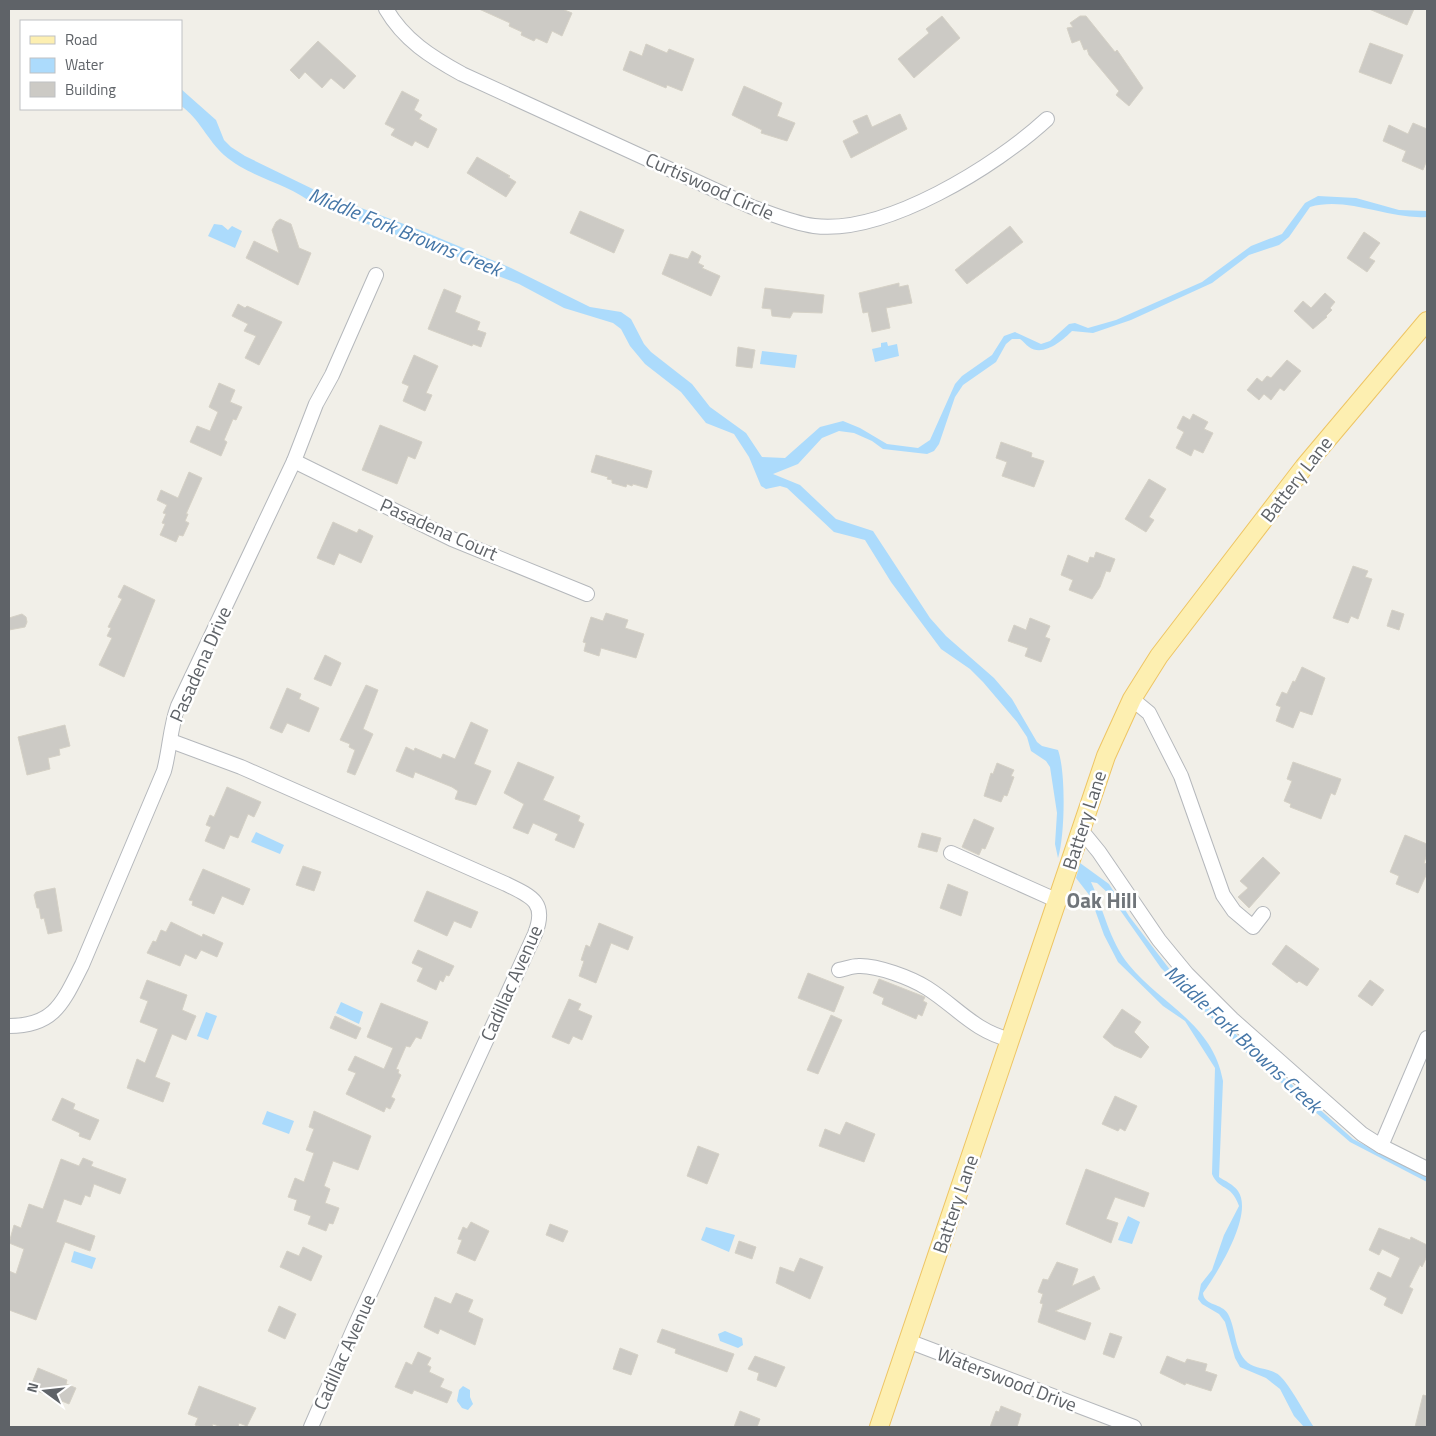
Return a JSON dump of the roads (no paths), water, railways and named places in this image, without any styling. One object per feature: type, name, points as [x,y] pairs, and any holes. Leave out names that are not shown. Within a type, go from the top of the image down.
[{"type":"main road","name":"Battery Lane","points":[[879,1427],[1106,756],[1132,698],[1170,642],[1304,467],[1427,321]]},
{"type":"street","name":"Curtiswood Circle","points":[[386,9],[402,31],[413,42],[426,53],[462,74],[752,207],[813,226],[863,223],[904,210],[1007,151],[1047,119]]},
{"type":"street","name":"Pasadena Drive","points":[[9,1026],[28,1025],[43,1020],[54,1011],[70,990],[164,771],[178,706],[294,461],[316,404],[332,375],[376,275]]},
{"type":"street","name":"Pasadena Court","points":[[294,461],[452,538],[587,594]]},
{"type":"street","points":[[1132,698],[1149,713],[1181,776],[1223,895],[1234,911],[1253,927],[1263,914]]},
{"type":"street","name":"Cadillac Avenue","points":[[171,742],[241,767],[506,884],[532,898],[538,905],[540,913],[535,934],[355,1326],[311,1427]]},
{"type":"street","points":[[1081,830],[1114,873],[1159,940],[1187,974],[1232,1019],[1341,1117],[1381,1146],[1427,1169]]},
{"type":"street","points":[[951,853],[1058,902]]},
{"type":"street","points":[[839,970],[859,966],[889,971],[927,988],[963,1017],[993,1036],[1011,1040]]},
{"type":"street","points":[[1381,1146],[1427,1038]]},
{"type":"street","name":"Waterswood Drive","points":[[908,1341],[1134,1427]]},
{"type":"water","name":"Middle Fork Browns Creek","points":[[182,90],[216,120],[224,140],[245,156],[321,193],[420,230],[511,268],[590,307],[621,312],[631,319],[644,344],[651,352],[692,384],[710,407],[746,433],[762,457],[785,458],[820,427],[843,421],[860,428],[887,444],[918,448],[930,440],[955,384],[962,376],[992,355],[1004,336],[1015,332],[1041,344],[1050,341],[1069,324],[1075,323],[1088,328],[1116,320],[1202,282],[1251,246],[1282,234],[1305,203],[1318,196],[1356,198],[1399,210],[1427,211],[1427,217],[1398,215],[1339,204],[1324,204],[1310,207],[1289,237],[1279,245],[1249,255],[1212,283],[1131,320],[1093,333],[1072,331],[1058,343],[1040,350],[1034,350],[1020,339],[1012,339],[1006,344],[996,362],[963,385],[955,397],[939,444],[934,451],[927,454],[883,449],[872,441],[854,433],[839,431],[822,438],[798,464],[773,474],[800,485],[836,519],[873,531],[930,618],[946,636],[994,678],[1012,699],[1037,742],[1042,746],[1058,750],[1061,760],[1064,804],[1058,858],[1055,844],[1057,813],[1050,767],[1046,761],[1031,751],[1027,737],[1017,722],[970,669],[941,649],[891,582],[865,540],[834,532],[787,488],[780,486],[766,489],[761,486],[749,457],[734,434],[706,423],[681,392],[645,364],[630,346],[621,329],[613,323],[564,308],[519,284],[493,274],[468,261],[315,205],[293,191],[234,163],[218,149],[182,107]]},
{"type":"water","points":[[214,224],[222,225],[228,230],[232,226],[242,231],[235,248],[208,236]]},
{"type":"water","points":[[887,342],[888,346],[897,344],[899,356],[875,362],[872,349],[881,347],[881,343]]},
{"type":"water","points":[[762,351],[797,355],[795,368],[760,364]]},
{"type":"water","points":[[256,832],[284,845],[280,854],[251,842]]},
{"type":"water","points":[[1080,863],[1109,884],[1129,916],[1174,975],[1241,1039],[1353,1139],[1427,1177],[1427,1182],[1350,1142],[1249,1055],[1161,968],[1108,893],[1097,883],[1091,882],[1116,945],[1122,955],[1142,979],[1198,1030],[1209,1044],[1223,1081],[1219,1177],[1238,1191],[1242,1201],[1241,1214],[1232,1243],[1203,1293],[1204,1297],[1225,1310],[1228,1314],[1241,1355],[1245,1360],[1252,1365],[1280,1376],[1314,1427],[1304,1427],[1294,1416],[1280,1389],[1266,1378],[1240,1367],[1235,1358],[1225,1322],[1219,1314],[1202,1304],[1198,1299],[1201,1284],[1212,1270],[1224,1235],[1239,1206],[1229,1190],[1218,1183],[1212,1174],[1215,1068],[1185,1021],[1163,1006],[1118,962],[1104,935],[1090,896],[1076,878]]},
{"type":"water","points":[[341,1002],[363,1012],[359,1024],[336,1013]]},
{"type":"water","points":[[206,1012],[217,1016],[208,1040],[197,1036]]},
{"type":"water","points":[[267,1111],[294,1121],[289,1134],[262,1124]]},
{"type":"water","points":[[1128,1216],[1140,1222],[1132,1244],[1118,1240]]},
{"type":"water","points":[[706,1227],[735,1235],[729,1252],[701,1240]]},
{"type":"water","points":[[74,1251],[96,1258],[92,1269],[71,1262]]},
{"type":"water","points":[[725,1331],[742,1338],[743,1345],[738,1348],[720,1341],[718,1334]]},
{"type":"water","points":[[463,1386],[470,1390],[473,1404],[468,1410],[462,1408],[457,1401],[459,1390]]},
{"type":"district","name":"Oak Hill","points":[[1102,901]]}]
